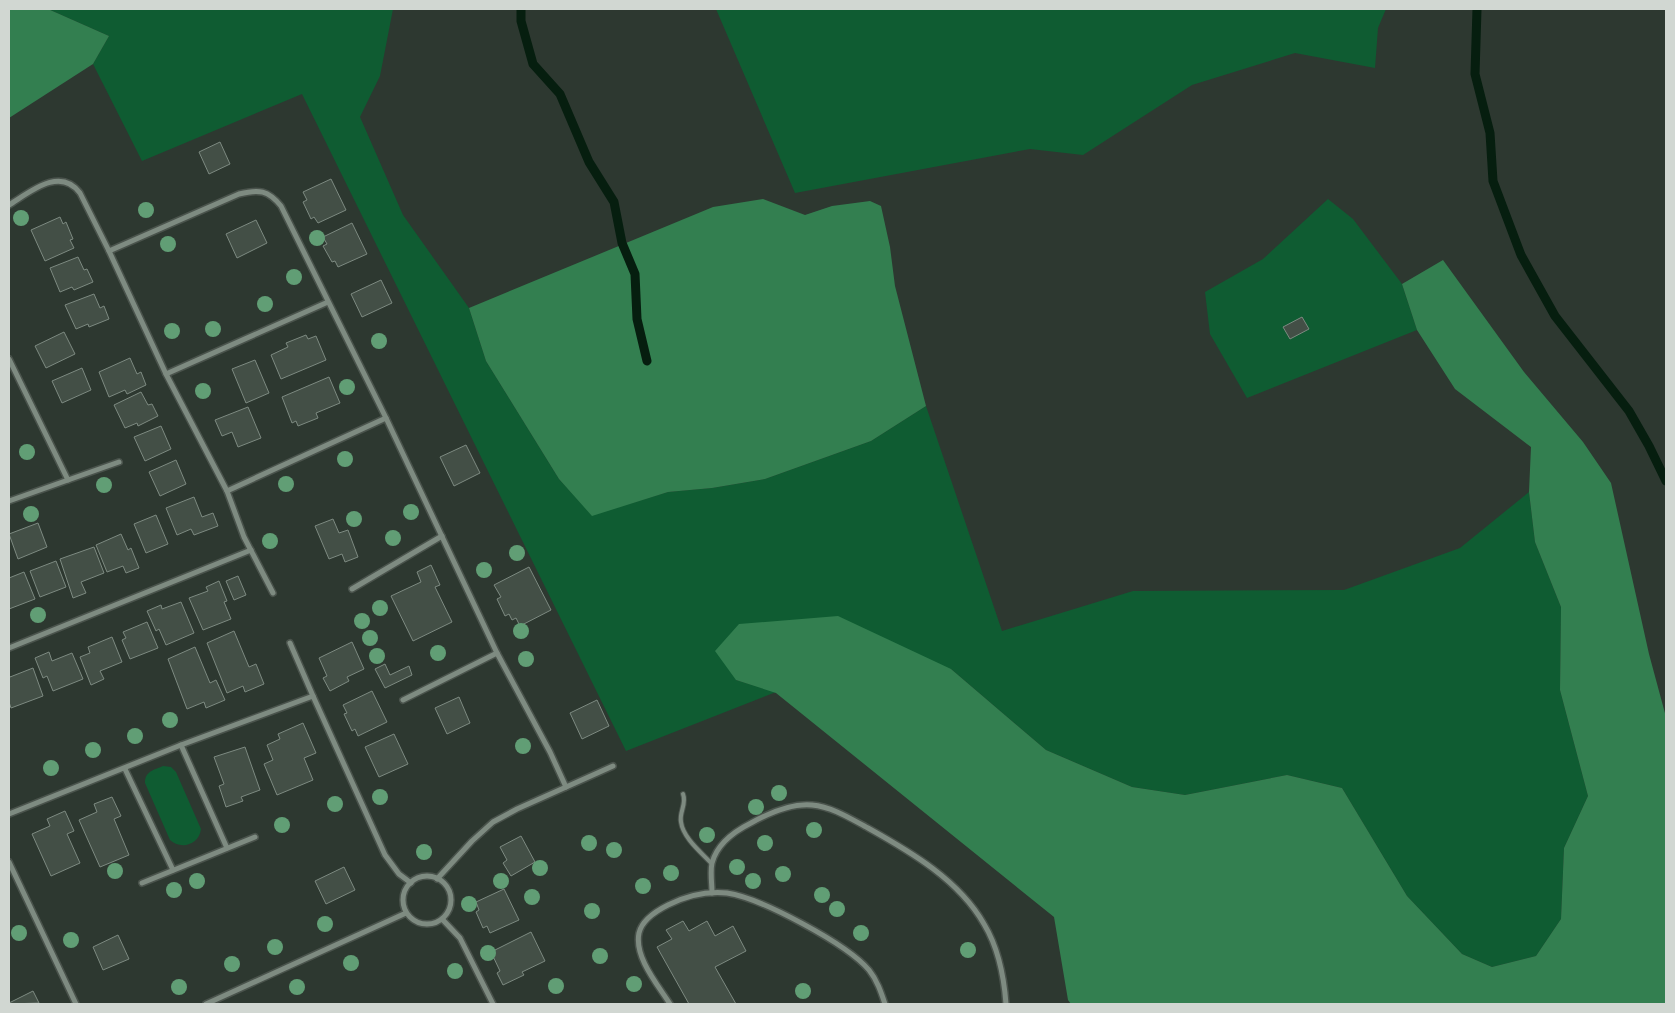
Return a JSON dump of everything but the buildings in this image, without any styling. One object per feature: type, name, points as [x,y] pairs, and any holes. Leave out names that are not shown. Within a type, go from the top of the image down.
[{"type":"street","points":[[9,205],[44,184],[61,180],[76,187],[109,251],[166,374],[227,491],[239,526],[273,593]]},
{"type":"street","points":[[109,251],[239,194],[251,191],[264,192],[274,198],[281,206],[386,418],[497,653],[550,752],[566,787]]},
{"type":"street","points":[[166,374],[328,302]]},
{"type":"street","points":[[9,359],[68,480]]},
{"type":"street","points":[[227,491],[386,418]]},
{"type":"street","points":[[9,501],[119,462]]},
{"type":"street","points":[[352,589],[442,536]]},
{"type":"street","points":[[9,648],[251,550]]},
{"type":"street","points":[[290,643],[386,855],[399,874],[410,883]]},
{"type":"street","points":[[403,700],[497,653]]},
{"type":"street","points":[[9,814],[180,746],[313,696]]},
{"type":"street","points":[[180,746],[227,848]]},
{"type":"street","points":[[437,879],[472,841],[493,822],[517,809],[613,766]]},
{"type":"street","points":[[125,768],[173,870]]},
{"type":"street","points":[[712,893],[712,864],[716,852],[725,841],[741,828],[777,811],[797,806],[812,805],[829,808],[897,844],[918,858],[938,872],[969,902],[994,943],[1001,966],[1006,1004]]},
{"type":"street","points":[[142,883],[255,837]]},
{"type":"street","points":[[9,862],[76,1004]]},
{"type":"street","points":[[419,878],[437,879],[445,885],[450,893],[451,902],[448,911],[442,919],[433,924],[423,924],[413,920],[406,913],[403,905],[403,897],[410,883],[419,878]]},
{"type":"street","points":[[670,1004],[650,977],[644,963],[639,932],[648,918],[661,908],[692,895],[712,893],[726,893],[763,904],[850,954],[867,968],[873,976],[885,1004]]},
{"type":"street","points":[[206,1004],[406,913]]},
{"type":"street","points":[[442,919],[460,938],[493,1004]]},
{"type":"lane","points":[[684,794],[681,821],[683,830],[712,864]]},
{"type":"green space","points":[[9,9],[48,9],[109,36],[93,64],[9,118]]},
{"type":"green space","points":[[48,9],[393,9],[380,76],[360,117],[403,215],[469,308],[486,361],[559,479],[592,515],[668,492],[712,488],[765,479],[871,441],[926,406],[1002,631],[1133,591],[1344,590],[1460,548],[1529,492],[1535,542],[1561,607],[1560,690],[1588,796],[1564,848],[1561,919],[1536,956],[1492,967],[1462,954],[1407,896],[1342,788],[1287,775],[1185,795],[1132,787],[1046,750],[951,669],[736,680],[776,692],[626,751],[302,94],[142,161],[93,64],[109,36]]},
{"type":"green space","points":[[716,9],[1386,9],[1378,28],[1375,68],[1295,53],[1192,85],[1083,155],[1030,149],[795,193]]},
{"type":"green space","points":[[763,199],[805,215],[832,206],[870,201],[881,206],[890,247],[895,286],[926,406],[871,441],[765,479],[712,488],[668,492],[592,516],[559,479],[486,361],[469,308],[713,207]]},
{"type":"green space","points":[[1328,199],[1353,219],[1402,284],[1417,330],[1247,398],[1210,334],[1205,292],[1263,259]]},
{"type":"green space","points":[[1443,260],[1524,372],[1583,442],[1611,483],[1649,654],[1666,717],[1666,1004],[1071,1004],[1068,1000],[1054,917],[776,693],[736,680],[715,651],[739,624],[838,616],[951,669],[1046,750],[1132,787],[1185,795],[1287,775],[1342,788],[1407,896],[1462,954],[1492,967],[1536,956],[1561,919],[1564,848],[1588,796],[1560,690],[1561,607],[1535,542],[1529,492],[1531,447],[1455,389],[1417,330],[1402,284]]},
{"type":"green space","points":[[163,766],[171,767],[176,772],[201,829],[197,839],[189,844],[179,845],[170,840],[145,783],[148,773]]},
{"type":"waterway","points":[[521,9],[521,21],[533,64],[560,94],[589,162],[614,202],[622,243],[635,274],[637,319],[647,361]]},
{"type":"waterway","points":[[1477,9],[1475,74],[1490,133],[1493,181],[1521,255],[1555,316],[1629,411],[1666,481]]}]
